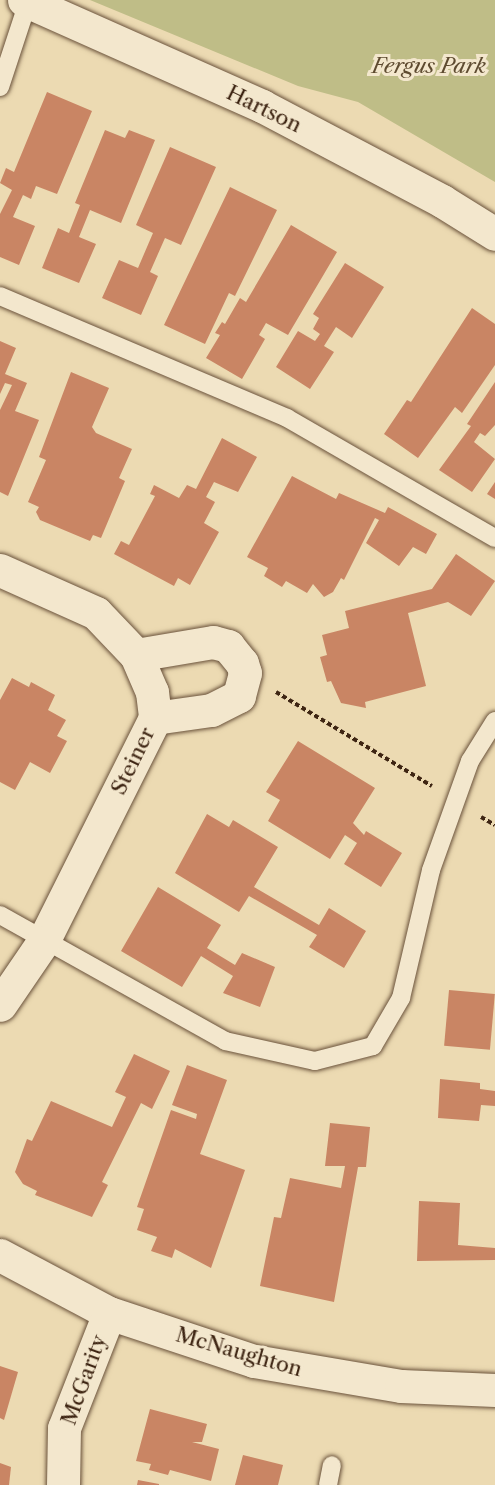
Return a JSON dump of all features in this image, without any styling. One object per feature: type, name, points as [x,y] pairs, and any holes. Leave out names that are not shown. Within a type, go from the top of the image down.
[{"type":"street","name":"Hartson","points":[[26,1],[262,106],[442,201],[495,234]]},
{"type":"street","name":"Steiner","points":[[0,570],[96,613],[136,655],[152,692],[154,718],[43,942],[0,1005]]},
{"type":"street","points":[[136,655],[213,642],[228,646],[242,663],[245,673],[239,696],[211,710],[154,718]]},
{"type":"street","name":"McNaughton","points":[[0,1255],[109,1312],[254,1361],[324,1376],[401,1386],[495,1390]]},
{"type":"street","name":"McGarity","points":[[63,1485],[64,1428],[109,1312]]},
{"type":"lane","points":[[0,87],[26,1]]},
{"type":"lane","points":[[0,296],[287,418],[495,538]]},
{"type":"lane","points":[[0,915],[43,942],[225,1041],[315,1061],[374,1046],[400,998],[431,870],[470,761],[495,721]]},
{"type":"lane","points":[[328,1485],[332,1465]]},
{"type":"path","points":[[245,673],[495,825]]},
{"type":"green space","name":"Fergus Park","points":[[90,0],[495,0],[495,182],[358,102],[298,86]]},
{"type":"building","points":[[47,92],[92,111],[57,194],[36,186],[31,199],[23,195],[13,217],[35,226],[19,265],[0,257],[0,214],[12,190],[0,183],[6,168],[14,172]]},
{"type":"building","points":[[105,130],[125,138],[129,130],[155,140],[121,223],[90,210],[79,237],[96,244],[79,283],[42,268],[58,228],[69,233],[80,205],[75,203]]},
{"type":"building","points":[[170,147],[216,167],[181,245],[165,238],[150,272],[158,276],[141,315],[102,298],[119,260],[138,268],[153,233],[136,225]]},
{"type":"building","points":[[230,187],[277,210],[235,296],[229,293],[205,344],[164,325]]},
{"type":"building","points":[[291,225],[337,252],[288,335],[266,323],[259,335],[265,339],[242,379],[206,358],[220,335],[215,333],[222,322],[225,324],[240,298],[246,302]]},
{"type":"building","points":[[345,263],[384,287],[352,338],[336,327],[324,346],[334,352],[310,389],[276,367],[298,331],[315,341],[320,334],[313,329],[319,318],[313,314]]},
{"type":"building","points":[[472,308],[495,324],[495,365],[462,413],[455,407],[418,458],[384,434],[407,400],[411,402]]},
{"type":"building","points":[[0,341],[16,348],[5,374],[27,383],[15,411],[39,420],[8,496],[0,492],[0,410],[12,385],[5,383],[0,394]]},
{"type":"building","points":[[71,372],[109,388],[92,427],[96,433],[132,449],[119,478],[125,481],[101,538],[93,535],[90,541],[40,520],[36,512],[39,507],[28,502],[46,460],[39,457]]},
{"type":"building","points":[[495,382],[495,425],[485,436],[480,433],[474,442],[495,459],[472,492],[439,470],[471,426],[467,424]]},
{"type":"building","points":[[222,438],[257,457],[238,492],[214,482],[206,497],[215,502],[204,523],[219,532],[190,585],[178,578],[174,586],[114,554],[121,541],[129,545],[155,496],[150,494],[154,485],[179,498],[187,485],[196,489]]},
{"type":"building","points":[[292,476],[336,499],[339,493],[385,513],[388,507],[437,534],[426,554],[413,547],[399,566],[366,543],[379,520],[375,518],[344,580],[341,578],[333,592],[324,597],[313,584],[307,593],[286,581],[282,587],[264,576],[268,568],[247,557]]},
{"type":"building","points":[[495,482],[495,499],[487,494]]},
{"type":"building","points":[[456,554],[495,581],[471,616],[448,602],[408,613],[426,686],[365,702],[366,708],[341,703],[331,681],[327,682],[320,657],[327,655],[322,635],[349,628],[345,611],[432,589]]},
{"type":"building","points":[[12,678],[29,687],[31,682],[55,695],[48,710],[66,720],[57,736],[67,741],[50,773],[30,762],[15,790],[0,782],[0,700]]},
{"type":"building","points":[[298,741],[375,788],[353,823],[364,835],[366,831],[402,853],[381,887],[344,864],[357,843],[345,835],[330,859],[268,821],[280,800],[266,792]]},
{"type":"building","points":[[207,814],[229,827],[233,820],[278,847],[254,887],[319,925],[329,908],[366,931],[344,968],[309,947],[317,935],[249,896],[239,912],[175,873]]},
{"type":"building","points":[[158,887],[221,925],[207,948],[235,965],[242,953],[275,967],[260,1007],[223,993],[233,976],[201,956],[182,987],[121,951]]},
{"type":"building","points":[[449,990],[495,994],[490,1050],[444,1046]]},
{"type":"building","points":[[134,1054],[170,1071],[152,1109],[141,1103],[102,1182],[108,1185],[92,1217],[35,1195],[37,1191],[23,1184],[15,1172],[27,1139],[32,1141],[51,1101],[112,1127],[126,1097],[115,1092]]},
{"type":"building","points":[[187,1065],[227,1080],[200,1154],[245,1170],[211,1268],[175,1249],[172,1258],[151,1251],[157,1237],[137,1230],[144,1209],[137,1207],[171,1110],[196,1119],[197,1114],[172,1105]]},
{"type":"building","points":[[440,1079],[480,1083],[480,1089],[495,1091],[495,1106],[481,1105],[479,1121],[438,1118]]},
{"type":"building","points":[[330,1123],[370,1127],[366,1167],[358,1167],[334,1302],[260,1286],[274,1217],[281,1218],[290,1178],[341,1188],[345,1166],[325,1166]]},
{"type":"building","points":[[419,1201],[460,1203],[458,1245],[495,1248],[495,1260],[417,1261]]},
{"type":"building","points":[[0,1366],[18,1372],[4,1420],[0,1418]]},
{"type":"building","points":[[150,1409],[207,1424],[202,1442],[192,1442],[219,1449],[211,1481],[170,1470],[168,1475],[149,1470],[151,1464],[136,1461]]},
{"type":"building","points":[[243,1455],[283,1465],[278,1485],[235,1485]]},
{"type":"building","points":[[0,1463],[11,1467],[9,1485],[0,1485]]},
{"type":"building","points":[[138,1480],[159,1484],[159,1485],[137,1485]]}]
